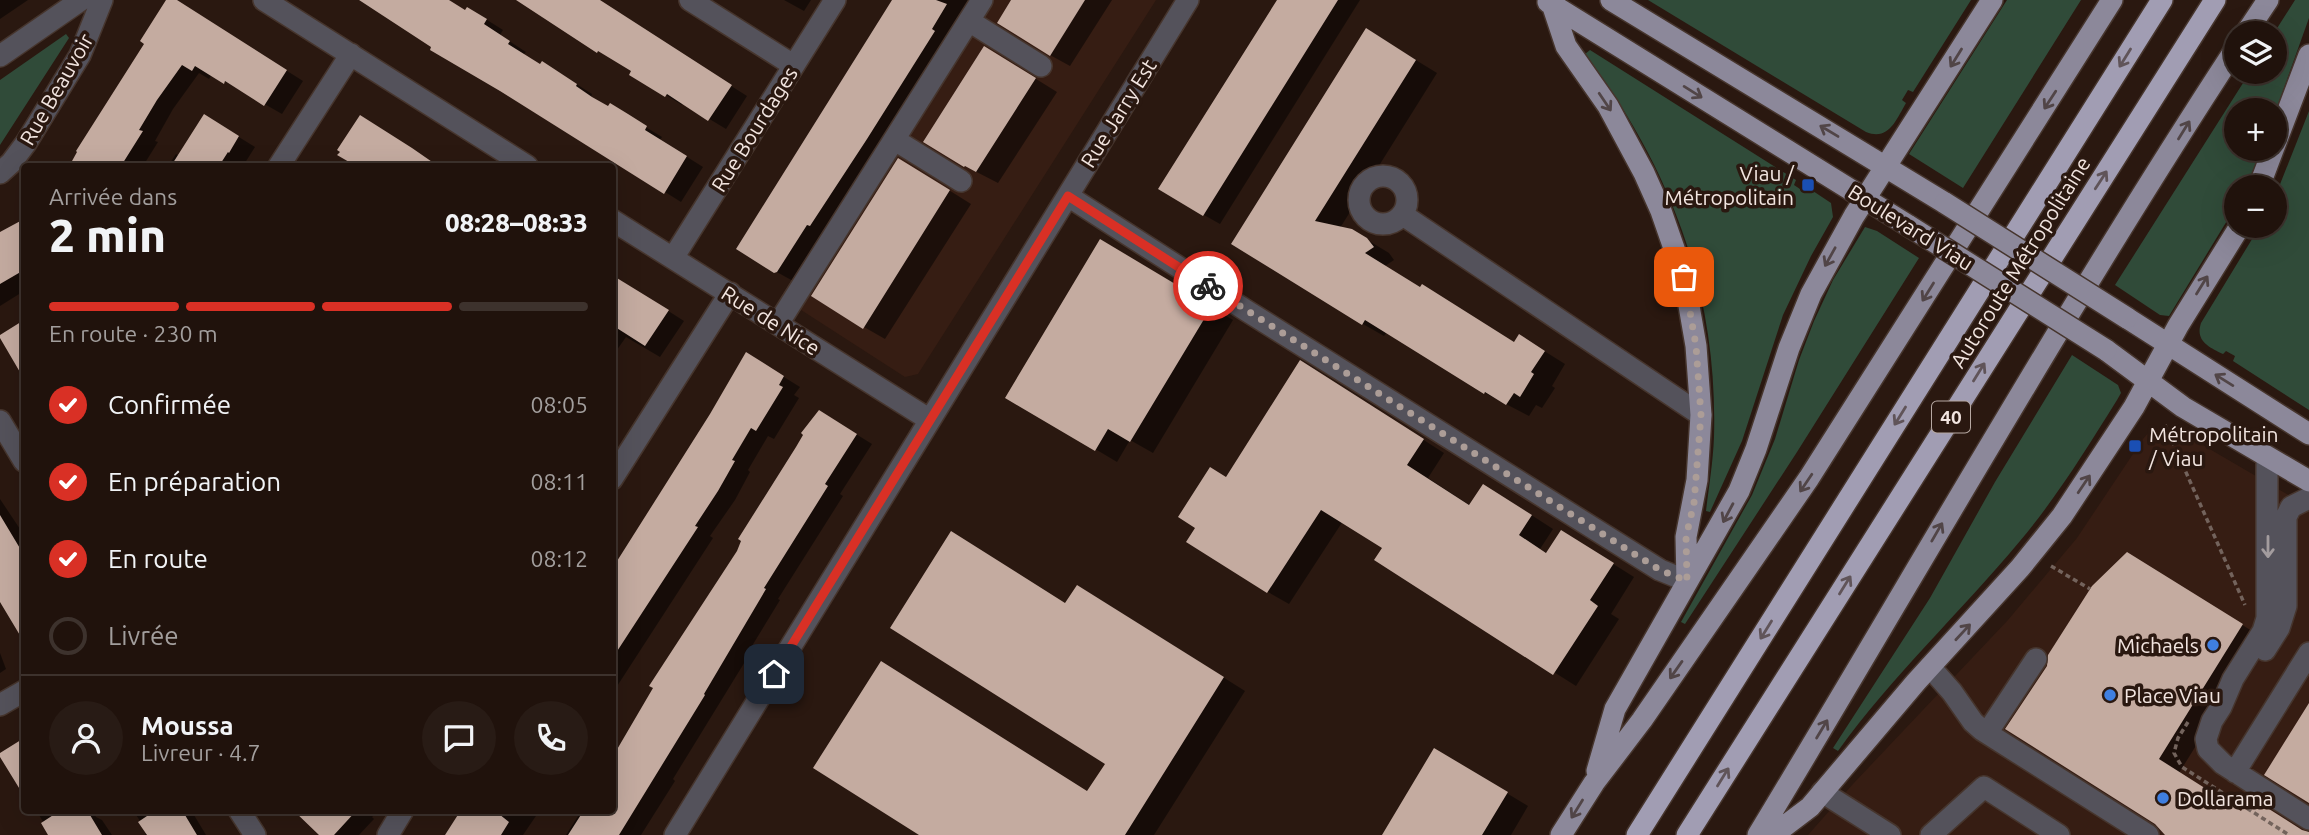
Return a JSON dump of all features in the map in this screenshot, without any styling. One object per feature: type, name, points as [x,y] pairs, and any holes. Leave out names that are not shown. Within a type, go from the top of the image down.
[{"type":"highway","name":"Autoroute Métropolitaine","points":[[1637,835],[2162,0]]},
{"type":"highway","name":"Autoroute Métropolitaine","points":[[1687,835],[2215,0]]},
{"type":"main road","name":"Boulevard Viau","points":[[1611,0],[1887,166],[2309,434]]},
{"type":"main road","points":[[1594,783],[1615,709],[1724,519],[1748,470],[1789,348],[1811,294],[1840,239],[1992,0]]},
{"type":"main road","points":[[1561,835],[1594,783],[1642,720],[1803,488],[2112,0]]},
{"type":"main road","points":[[2254,21],[2268,0]]},
{"type":"main road","name":"Boulevard Viau","points":[[1549,2],[2106,350],[2183,407],[2309,481]]},
{"type":"main road","points":[[1549,2],[1566,46],[1620,126],[1661,211],[1689,300],[1699,368],[1701,415],[1694,503],[1686,537],[1687,581]]},
{"type":"main road","points":[[2264,175],[2309,55]]},
{"type":"main road","points":[[1758,835],[2021,390],[2224,67]]},
{"type":"main road","points":[[1773,835],[1810,807],[2050,532],[2083,487],[2148,383],[2189,306],[2232,238]]},
{"type":"street","name":"Rue Beauvoir","points":[[0,56],[81,0]]},
{"type":"street","name":"Rue Beauvoir","points":[[0,173],[26,143],[80,55],[103,0]]},
{"type":"street","points":[[264,0],[522,163]]},
{"type":"street","points":[[690,0],[793,65]]},
{"type":"street","name":"Rue Bourdages","points":[[673,258],[835,0]]},
{"type":"street","points":[[778,324],[982,0]]},
{"type":"street","name":"Rue Jarry Est","points":[[675,835],[1188,0]]},
{"type":"street","points":[[969,21],[1041,66]]},
{"type":"street","points":[[281,163],[351,54]]},
{"type":"street","points":[[895,140],[961,181]]},
{"type":"street","points":[[1068,196],[1648,563],[1687,581]]},
{"type":"street","points":[[1403,215],[1701,415]]},
{"type":"street","name":"Rue de Nice","points":[[616,222],[930,420]]},
{"type":"street","points":[[616,473],[730,293]]},
{"type":"street","points":[[11,428],[21,453]]},
{"type":"street","points":[[2221,707],[2233,679],[2263,631],[2267,618],[2267,457]]},
{"type":"street","points":[[2309,498],[2291,507],[2286,517],[2287,593],[2283,618],[2242,685],[2211,721],[2206,739],[2208,749],[2214,757],[2309,819]]},
{"type":"street","points":[[2235,772],[2309,653]]},
{"type":"street","points":[[1987,733],[2036,659]]},
{"type":"street","points":[[1930,667],[1952,691],[1973,722],[1987,733],[2148,835]]},
{"type":"street","points":[[0,705],[21,693]]},
{"type":"street","points":[[1931,835],[1984,787],[2059,835]]},
{"type":"street","points":[[1822,792],[1890,835]]},
{"type":"street","points":[[388,835],[401,814]]},
{"type":"path","points":[[2165,425],[2246,607]]},
{"type":"path","points":[[2051,566],[2090,589]]},
{"type":"path","points":[[2192,715],[2183,724],[2174,753],[2182,767],[2290,835]]},
{"type":"path","points":[[2193,780],[2195,775]]},
{"type":"shaded area","points":[[970,0],[1156,0],[918,374],[905,377],[781,297]]},
{"type":"shaded area","points":[[2163,427],[2177,430],[2309,507],[2309,835],[1808,835],[2008,620],[2077,538],[2143,439],[2149,432]]},
{"type":"green space","points":[[1648,0],[1971,0],[1913,92],[1908,90],[1902,100],[1906,103],[1895,122],[1881,134],[1874,134],[1866,132]]},
{"type":"green space","points":[[2007,0],[2081,0],[1963,188],[1909,154]]},
{"type":"green space","points":[[2295,0],[2309,0],[2309,18],[2287,79],[2287,21],[2282,21]]},
{"type":"green space","points":[[66,34],[69,38],[0,145],[0,80]]},
{"type":"green space","points":[[1590,50],[1796,180],[1794,185],[1803,191],[1807,187],[1831,203],[1833,217],[1783,315],[1742,441],[1710,512],[1706,511],[1714,437],[1713,384],[1708,332],[1698,282],[1665,187],[1615,97],[1585,54]]},
{"type":"green space","points":[[2242,84],[2285,84],[2280,98],[2234,98]]},
{"type":"green space","points":[[2309,111],[2309,410],[2233,361],[2235,356],[2226,351],[2223,354],[2208,346],[2200,334],[2201,323],[2253,238],[2287,238],[2287,175],[2284,175]]},
{"type":"green space","points":[[2224,113],[2224,161],[2257,161],[2251,175],[2224,175],[2224,226],[2169,316],[2160,315],[2115,285]]},
{"type":"green space","points":[[1865,227],[1877,231],[1919,258],[1685,624],[1681,622],[1752,495],[1775,439],[1814,321],[1833,280]]},
{"type":"green space","points":[[2072,355],[2118,385],[2121,393],[2117,400],[2034,524],[1904,670],[1838,751],[1833,748],[1930,598],[1995,482]]},
{"type":"building","points":[[166,0],[177,0],[287,70],[264,106],[195,66],[192,71],[182,65],[157,100],[139,130],[143,131],[123,163],[76,163],[72,161],[76,151],[144,44],[140,41]]},
{"type":"building","points":[[359,0],[449,0],[465,10],[467,7],[487,19],[484,24],[510,41],[508,44],[540,64],[542,61],[592,97],[608,106],[610,103],[628,114],[647,126],[645,130],[687,156],[664,194],[430,50],[431,47]]},
{"type":"building","points":[[516,0],[600,0],[732,85],[708,121],[667,94],[665,97],[629,75],[631,71],[598,51],[597,53]]},
{"type":"building","points":[[892,0],[936,0],[947,4],[932,29],[935,31],[867,139],[810,226],[807,225],[774,273],[736,249]]},
{"type":"building","points":[[1011,0],[1085,0],[1050,56],[997,23]]},
{"type":"building","points":[[1277,0],[1338,0],[1203,216],[1158,189]]},
{"type":"building","points":[[1366,28],[1416,60],[1315,221],[1352,229],[1367,238],[1374,247],[1365,253],[1420,287],[1422,284],[1514,342],[1519,334],[1545,351],[1531,372],[1534,374],[1520,397],[1514,393],[1506,405],[1365,320],[1362,325],[1231,244]]},
{"type":"building","points":[[984,46],[1036,78],[976,172],[923,142]]},
{"type":"building","points":[[204,114],[239,136],[221,163],[173,163]]},
{"type":"building","points":[[360,115],[434,163],[351,163],[337,155],[340,152],[337,150]]},
{"type":"building","points":[[898,158],[950,190],[863,329],[811,296]]},
{"type":"building","points":[[21,221],[21,272],[0,284],[0,232]]},
{"type":"building","points":[[1100,239],[1212,306],[1130,442],[1108,429],[1095,451],[1005,398]]},
{"type":"building","points":[[616,277],[669,310],[645,346],[616,328]]},
{"type":"building","points":[[21,322],[21,374],[0,338],[0,335]]},
{"type":"building","points":[[746,352],[784,376],[779,385],[783,387],[756,431],[751,428],[718,491],[695,526],[698,527],[616,653],[616,563]]},
{"type":"building","points":[[1300,360],[1424,439],[1407,465],[1469,505],[1483,484],[1532,515],[1519,535],[1546,553],[1561,530],[1614,563],[1590,600],[1598,606],[1553,675],[1374,560],[1382,548],[1321,510],[1267,593],[1186,542],[1195,528],[1178,517],[1210,467],[1226,477]]},
{"type":"building","points":[[819,410],[857,434],[764,588],[766,589],[705,695],[619,835],[568,835],[581,814],[616,814],[616,751],[653,688],[649,686],[737,551],[741,541],[738,539],[796,447],[803,435],[801,433]]},
{"type":"building","points":[[0,515],[21,550],[21,637],[0,602]]},
{"type":"building","points":[[951,531],[1065,603],[1077,585],[1224,677],[1125,835],[919,835],[813,768],[881,661],[1087,791],[1105,764],[890,628]]},
{"type":"building","name":"Place Viau","points":[[2127,552],[2243,624],[2159,759],[2241,811],[2250,797],[2309,832],[2309,835],[2165,835],[2155,824],[2005,729],[2047,666],[2048,655],[2092,586]]},
{"type":"building","points":[[2309,703],[2309,803],[2264,775]]},
{"type":"building","points":[[21,740],[21,791],[0,757],[0,753]]},
{"type":"building","points":[[1434,748],[1508,792],[1482,835],[1382,835]]},
{"type":"building","points":[[55,814],[89,814],[102,835],[48,835],[41,823]]},
{"type":"building","points":[[150,814],[184,814],[197,835],[147,835],[138,822]]},
{"type":"building","points":[[297,814],[353,814],[334,835],[319,835]]},
{"type":"building","points":[[458,814],[499,814],[509,822],[501,835],[445,835]]},
{"type":"way so far","points":[[1208,286],[1660,570],[1687,581],[1686,537],[1694,503],[1701,415],[1696,346],[1684,277]]},
{"type":"place","name":"Viau / Métropolitain","points":[[1808,185]]},
{"type":"place","name":"Métropolitain / Viau","points":[[2135,446]]},
{"type":"place","name":"Michaels","points":[[2213,645]]},
{"type":"place","name":"Place Viau","points":[[2110,695]]},
{"type":"place","name":"Dollarama","points":[[2163,798]]},
{"type":"route","points":[[774,674],[1068,196],[1208,286]]}]
